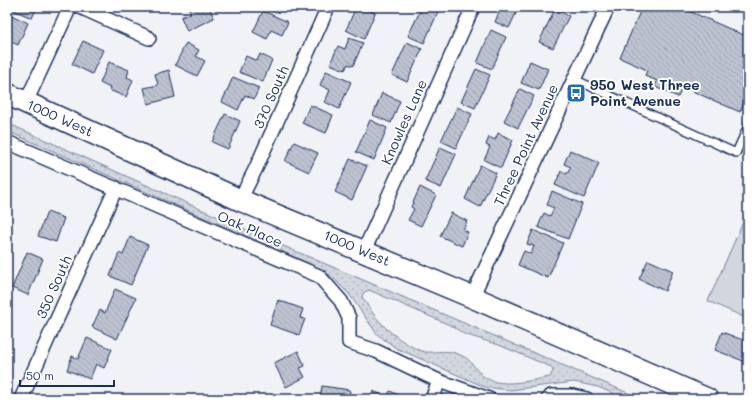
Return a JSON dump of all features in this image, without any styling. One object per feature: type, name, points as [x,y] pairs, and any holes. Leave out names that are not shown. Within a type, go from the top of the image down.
[{"type":"main road","name":"1000 West","points":[[7,94],[240,200],[472,297],[707,399]]},
{"type":"street","points":[[26,102],[70,7]]},
{"type":"street","points":[[80,7],[149,38]]},
{"type":"street","name":"370 South","points":[[240,200],[256,168],[328,7]]},
{"type":"street","name":"Knowles Lane","points":[[364,251],[473,7]]},
{"type":"street","name":"Three Point Avenue","points":[[472,297],[608,7]]},
{"type":"street","name":"Oak Place","points":[[7,142],[319,276],[341,301],[350,318],[349,342],[376,351],[439,381]]},
{"type":"street","name":"350 South","points":[[21,399],[116,188]]},
{"type":"street","points":[[432,399],[439,381],[489,399]]},
{"type":"street","points":[[548,399],[551,396],[573,396],[587,399]]},
{"type":"lane","points":[[574,79],[736,153],[748,126]]},
{"type":"shaded area","points":[[7,123],[281,245],[642,399],[626,399],[598,387],[574,382],[510,390],[485,387],[396,348],[377,334],[349,294],[331,276],[308,263],[7,131]],"holes":[[[369,290],[452,326],[464,334],[499,345],[551,367],[553,371],[550,377],[524,382],[506,383],[489,380],[463,356],[446,351],[420,351],[402,341],[376,318],[362,297],[363,293]]]},
{"type":"shaded area","points":[[748,211],[748,319],[708,301]]},
{"type":"building","points":[[14,7],[37,7],[32,18],[13,10]]},
{"type":"building","points":[[188,7],[209,7],[214,18],[187,31],[181,17],[191,13]]},
{"type":"building","points":[[356,7],[361,7],[375,13],[364,39],[346,30]]},
{"type":"building","points":[[422,7],[427,7],[438,12],[424,43],[408,36]]},
{"type":"building","points":[[501,7],[519,7],[509,28],[495,22]]},
{"type":"building","points":[[642,7],[680,7],[748,37],[748,95],[740,112],[683,87],[678,97],[655,87],[657,81],[645,76],[647,70],[620,58]]},
{"type":"building","points":[[555,9],[569,16],[553,48],[539,42]]},
{"type":"building","points":[[263,11],[288,22],[282,35],[271,30],[267,39],[253,32]]},
{"type":"building","points":[[9,14],[28,23],[18,45],[7,40],[9,34],[7,33],[7,18]]},
{"type":"building","points":[[491,30],[506,37],[492,69],[477,63]]},
{"type":"building","points":[[349,38],[363,43],[353,66],[348,64],[345,70],[330,64],[338,46],[345,49]]},
{"type":"building","points":[[83,41],[103,50],[92,74],[72,64]]},
{"type":"building","points":[[407,42],[422,49],[407,82],[392,75]]},
{"type":"building","points":[[186,43],[199,50],[196,56],[205,61],[197,76],[175,65]]},
{"type":"building","points":[[260,54],[272,60],[263,82],[239,72],[246,56],[257,61]]},
{"type":"building","points":[[530,61],[548,69],[539,90],[521,83]]},
{"type":"building","points":[[109,62],[129,70],[127,77],[133,80],[126,97],[109,90],[110,88],[100,83]]},
{"type":"building","points":[[476,69],[490,75],[475,108],[461,102]]},
{"type":"building","points":[[169,70],[175,97],[148,104],[144,88],[158,85],[155,74]]},
{"type":"building","points":[[326,71],[351,82],[339,109],[325,102],[330,90],[320,85]]},
{"type":"building","points":[[233,77],[259,88],[254,99],[245,95],[238,110],[222,102]]},
{"type":"building","points":[[520,89],[534,96],[518,128],[504,121]]},
{"type":"building","points":[[382,93],[400,101],[391,123],[373,115]]},
{"type":"building","points":[[310,105],[333,115],[326,133],[302,123]]},
{"type":"building","points":[[457,107],[472,114],[456,148],[441,141]]},
{"type":"building","points":[[225,114],[240,121],[228,149],[212,142]]},
{"type":"building","points":[[370,120],[387,128],[374,160],[356,152]]},
{"type":"building","points":[[498,133],[513,140],[501,168],[484,160],[490,147],[486,145],[489,137],[495,140]]},
{"type":"building","points":[[294,142],[318,153],[309,172],[285,161]]},
{"type":"building","points":[[440,147],[456,154],[441,188],[425,181]]},
{"type":"building","points":[[570,150],[599,163],[584,198],[555,185],[561,171],[567,174],[571,167],[564,164]]},
{"type":"building","points":[[350,159],[367,166],[352,200],[335,192]]},
{"type":"building","points":[[480,165],[496,173],[480,207],[465,199]]},
{"type":"building","points":[[420,187],[436,195],[421,226],[408,220],[414,209],[411,207]]},
{"type":"building","points":[[552,191],[582,204],[568,239],[538,227],[544,213],[550,216],[554,208],[547,205]]},
{"type":"building","points":[[47,212],[64,218],[56,242],[38,236]]},
{"type":"building","points":[[451,213],[467,221],[463,230],[468,232],[462,246],[440,236]]},
{"type":"building","points":[[533,230],[563,243],[548,278],[518,265],[524,251],[531,254],[534,246],[527,244]]},
{"type":"building","points":[[130,237],[148,245],[131,285],[110,276],[119,253],[123,255]]},
{"type":"building","points":[[27,252],[43,259],[28,295],[12,288]]},
{"type":"building","points":[[648,260],[673,271],[665,291],[639,279]]},
{"type":"building","points":[[115,289],[136,298],[117,339],[92,327],[100,310],[105,313]]},
{"type":"building","points":[[278,300],[303,309],[300,318],[305,319],[299,335],[270,325]]},
{"type":"building","points":[[722,332],[748,342],[748,358],[746,362],[715,350]]},
{"type":"building","points":[[87,338],[112,349],[104,368],[96,364],[90,379],[67,370],[72,356],[78,359]]},
{"type":"building","points":[[298,351],[305,366],[300,368],[305,377],[286,387],[274,363]]},
{"type":"building","points":[[322,386],[350,390],[349,399],[320,399]]},
{"type":"building","points":[[373,391],[387,397],[390,391],[405,398],[369,399]]},
{"type":"place","name":"950 West Three Point Avenue","points":[[576,93]]}]
